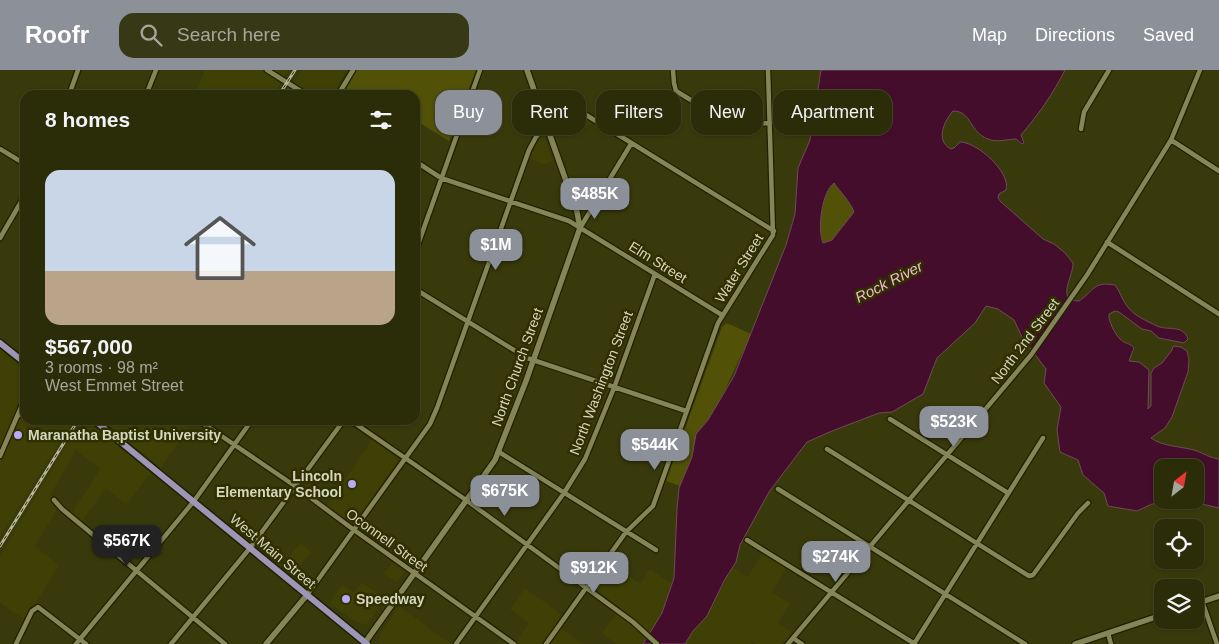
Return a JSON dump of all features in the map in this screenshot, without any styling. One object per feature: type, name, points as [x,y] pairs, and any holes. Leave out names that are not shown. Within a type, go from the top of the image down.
[{"type":"main road","points":[[527,70],[534,90]]},
{"type":"main road","points":[[549,135],[577,212],[580,228]]},
{"type":"main road","name":"North Church Street","points":[[365,643],[499,452],[580,228]]},
{"type":"main road","points":[[0,343],[20,359]]},
{"type":"main road","name":"West Main Street","points":[[100,425],[365,643]]},
{"type":"main road","points":[[266,644],[307,595]]},
{"type":"main road","points":[[1204,600],[1219,596]]},
{"type":"main road","points":[[1074,644],[1154,618]]},
{"type":"street","points":[[71,90],[78,70]]},
{"type":"street","points":[[148,90],[156,70]]},
{"type":"street","points":[[267,70],[299,90]]},
{"type":"street","points":[[341,90],[353,70]]},
{"type":"street","points":[[420,239],[480,70]]},
{"type":"street","points":[[673,70],[676,91],[732,125],[770,124]]},
{"type":"street","name":"Water Street","points":[[546,644],[626,532],[653,506],[718,323],[769,244],[774,231],[768,70]]},
{"type":"street","points":[[1080,129],[1084,112],[1109,70]]},
{"type":"street","name":"North 2nd Street","points":[[788,644],[1031,355],[1074,294],[1171,140],[1200,70]]},
{"type":"street","points":[[586,116],[774,231]]},
{"type":"street","points":[[307,595],[432,420],[531,144],[538,135]]},
{"type":"street","points":[[1171,140],[1219,170]]},
{"type":"street","points":[[580,228],[594,202],[631,144]]},
{"type":"street","points":[[0,149],[20,161]]},
{"type":"street","name":"Elm Street","points":[[420,164],[441,178],[569,221],[722,315]]},
{"type":"street","points":[[0,238],[20,204]]},
{"type":"street","points":[[1107,242],[1219,314]]},
{"type":"street","name":"North Washington Street","points":[[456,644],[564,494],[586,459],[655,274]]},
{"type":"street","points":[[420,292],[532,360],[686,411]]},
{"type":"street","points":[[0,456],[20,411]]},
{"type":"street","points":[[890,419],[1008,493]]},
{"type":"street","name":"Oconnell Street","points":[[206,425],[295,486],[514,644]]},
{"type":"street","points":[[76,644],[194,501],[248,425]]},
{"type":"street","points":[[171,644],[250,548],[340,425]]},
{"type":"street","points":[[357,425],[466,500],[633,622],[657,644]]},
{"type":"street","points":[[747,540],[914,644],[1043,438]]},
{"type":"street","points":[[827,449],[1029,576],[1033,575],[1078,513],[1088,503]]},
{"type":"street","points":[[499,452],[656,550]]},
{"type":"street","points":[[778,490],[1025,644]]},
{"type":"street","points":[[54,500],[62,509],[225,644]]},
{"type":"street","points":[[16,644],[32,611],[38,607],[86,644]]},
{"type":"street","points":[[1204,607],[1217,644]]},
{"type":"street","points":[[1108,633],[1111,644]]},
{"type":"street","points":[[793,638],[802,644]]},
{"type":"shaded area","points":[[205,70],[289,70],[276,90],[196,90]]},
{"type":"shaded area","points":[[302,70],[347,70],[335,90],[289,90]]},
{"type":"shaded area","points":[[357,70],[476,70],[468,90],[435,90],[435,132],[420,123],[420,90],[345,90]]},
{"type":"shaded area","points":[[586,119],[592,123],[586,125]]},
{"type":"shaded area","points":[[439,135],[451,135],[449,141]]},
{"type":"shaded area","points":[[540,137],[544,137],[553,161],[543,164],[530,158]]},
{"type":"shaded area","points":[[834,182],[854,212],[832,240],[823,243],[820,229],[822,211],[826,194]]},
{"type":"shaded area","points":[[727,323],[751,334],[680,486],[666,481],[722,327]]},
{"type":"shaded area","name":"Maranatha Baptist University","points":[[0,348],[20,365],[20,425],[71,425],[0,537]]},
{"type":"shaded area","points":[[79,425],[93,425],[151,473],[126,504],[106,488],[82,521],[72,513],[100,469],[76,450],[51,494],[52,503],[57,510],[35,546],[59,565],[24,619],[0,603],[0,556]]},
{"type":"shaded area","points":[[108,425],[191,425],[160,468]]},
{"type":"shaded area","points":[[373,439],[396,457],[398,461],[356,521],[351,523],[327,506]]},
{"type":"shaded area","points":[[300,543],[311,552],[291,576],[281,567]]},
{"type":"shaded area","points":[[763,552],[787,567],[772,592],[790,604],[778,623],[791,632],[781,644],[755,644],[752,641],[750,644],[685,644],[693,631],[707,616],[733,567],[748,577]]},
{"type":"shaded area","points":[[609,562],[640,584],[650,569],[672,584],[662,613],[643,644],[616,644],[602,633],[620,608],[592,586]]},
{"type":"shaded area","points":[[392,563],[404,572],[397,582],[384,574]]},
{"type":"shaded area","points":[[362,583],[385,598],[369,622],[363,625],[351,619],[330,603],[342,585],[354,593]]},
{"type":"shaded area","points":[[525,588],[561,614],[555,624],[583,644],[515,644],[529,623],[510,609]]},
{"type":"shaded area","points":[[399,606],[451,644],[379,644],[380,635]]},
{"type":"water","name":"Rock River","points":[[821,70],[1065,70],[1045,104],[1021,135],[1024,143],[1022,144],[1016,139],[998,141],[988,139],[977,132],[964,114],[953,111],[944,125],[943,141],[951,149],[960,142],[967,143],[983,152],[998,167],[1006,183],[1006,190],[999,194],[998,198],[1001,202],[1043,239],[1054,244],[1065,253],[1073,263],[1067,287],[1068,297],[1079,301],[1094,288],[1102,284],[1115,285],[1125,304],[1137,315],[1157,326],[1183,331],[1186,334],[1188,339],[1184,343],[1159,338],[1151,331],[1142,329],[1119,312],[1115,311],[1109,314],[1111,324],[1118,337],[1134,348],[1129,361],[1139,362],[1149,370],[1148,409],[1151,406],[1151,373],[1154,368],[1162,363],[1173,346],[1181,347],[1187,351],[1189,360],[1188,372],[1172,417],[1165,428],[1151,438],[1161,443],[1191,449],[1219,459],[1219,508],[1204,504],[1204,459],[1154,459],[1154,504],[1137,511],[1108,506],[1104,493],[1083,475],[1078,460],[1060,452],[1057,430],[1061,407],[1044,383],[1046,369],[1022,337],[1014,320],[998,309],[986,306],[975,323],[937,358],[923,394],[892,412],[879,413],[807,442],[769,492],[740,545],[736,562],[724,581],[707,616],[693,631],[685,644],[643,644],[662,613],[674,578],[679,488],[692,457],[696,434],[708,420],[734,376],[786,245],[795,214],[798,168],[811,135],[892,135],[892,90],[818,90]],"holes":[[[834,183],[854,212],[832,240],[823,243],[820,229],[822,211],[826,194]]]},
{"type":"railway","points":[[282,90],[295,70]]},
{"type":"railway","points":[[0,546],[75,425]]},
{"type":"place","name":"Maranatha Baptist University","points":[[18,435]]},
{"type":"place","name":"Lincoln Elementary School","points":[[352,484]]},
{"type":"place","name":"Speedway","points":[[346,599]]}]
